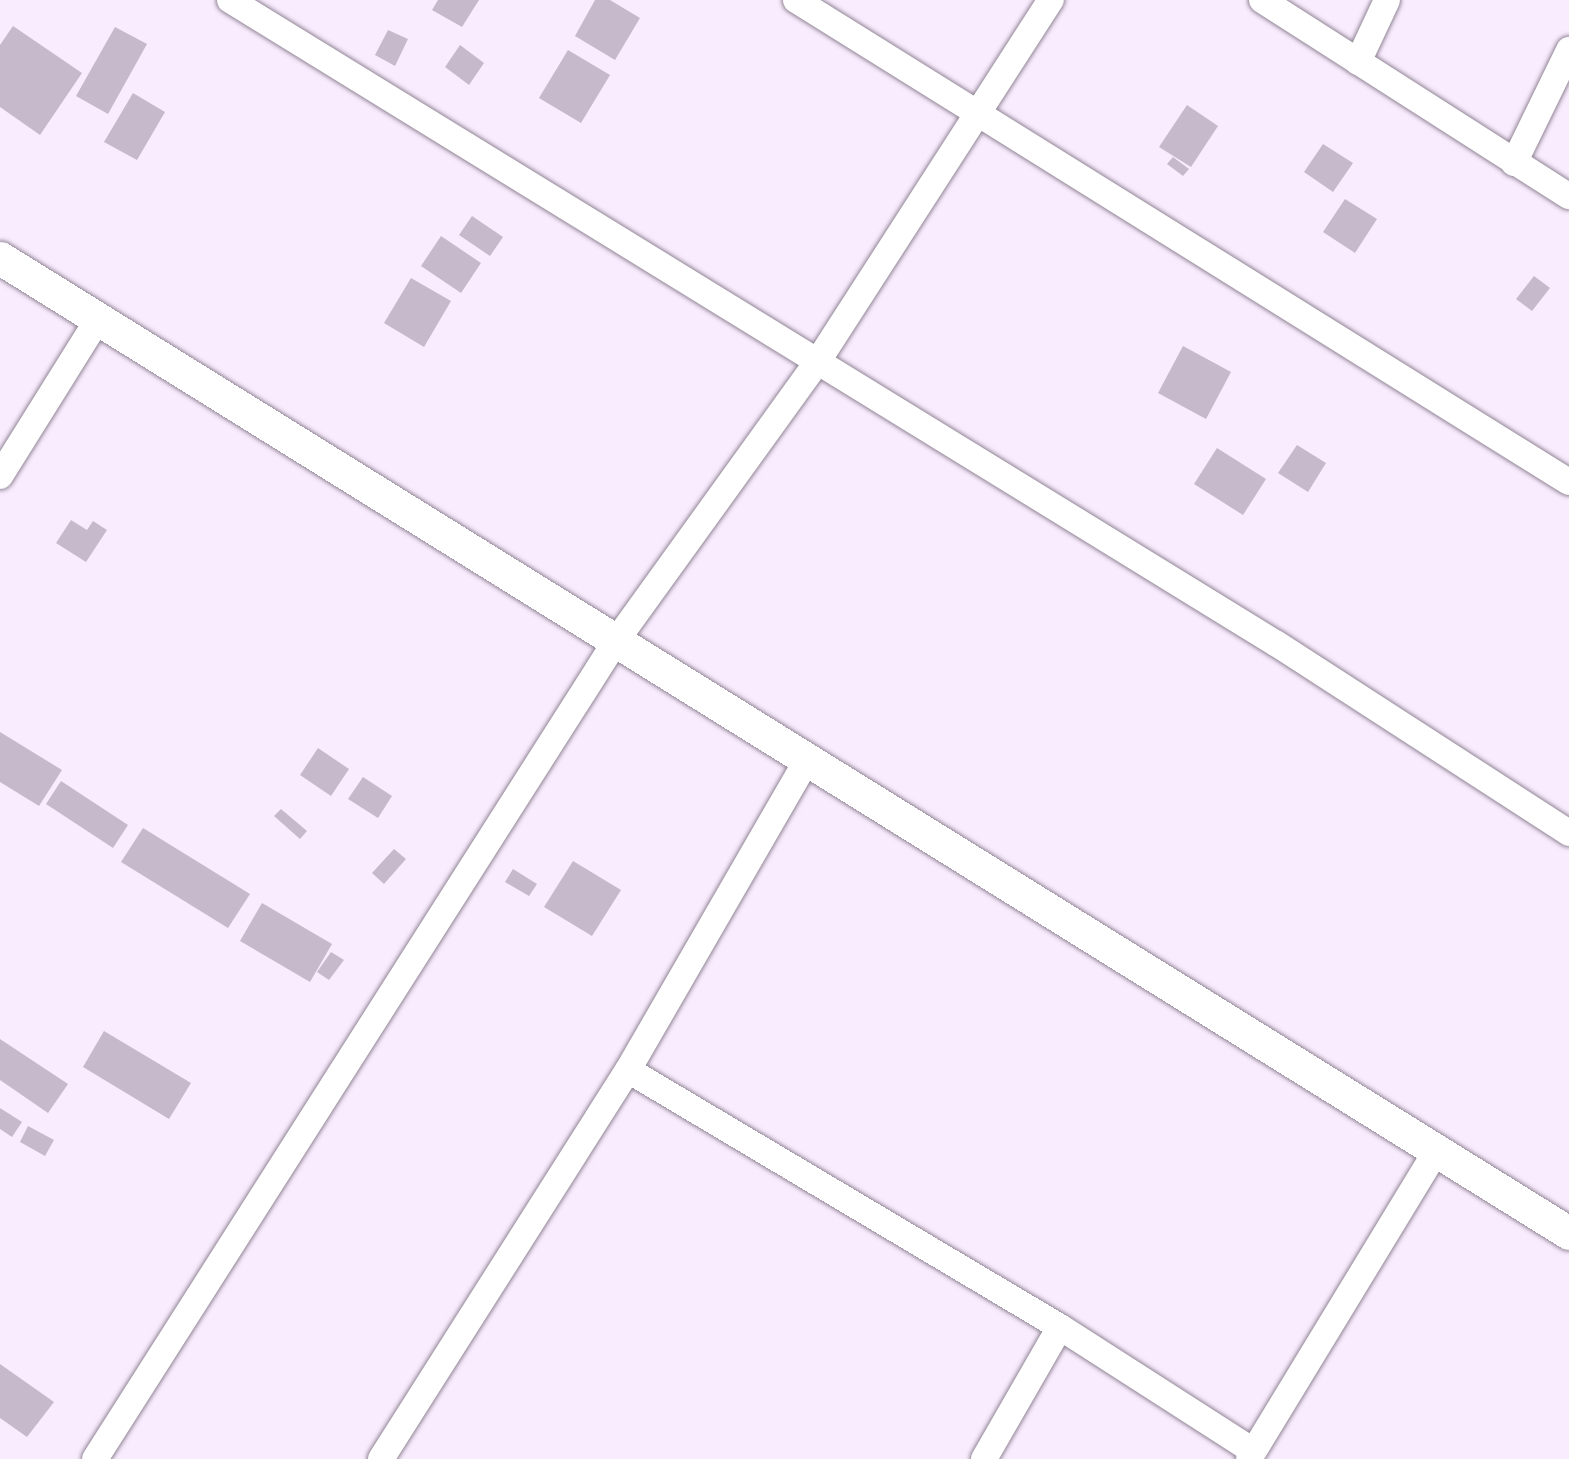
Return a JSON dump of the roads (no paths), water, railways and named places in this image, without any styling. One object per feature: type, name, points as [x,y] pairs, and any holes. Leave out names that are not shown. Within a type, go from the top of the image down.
[{"type":"street","points":[[230,0],[1277,644],[1569,833]]},
{"type":"street","points":[[796,0],[980,111],[1569,482]]},
{"type":"street","points":[[95,1459],[616,641],[818,361],[1051,0]]},
{"type":"street","points":[[1262,0],[1569,196]]},
{"type":"street","points":[[1358,62],[1387,0]]},
{"type":"street","points":[[1514,163],[1569,50]]},
{"type":"street","points":[[0,258],[1569,1233]]},
{"type":"street","points":[[0,476],[98,319]]},
{"type":"street","points":[[381,1459],[628,1070],[807,760]]},
{"type":"street","points":[[628,1070],[1060,1327],[1251,1455],[1437,1151]]},
{"type":"street","points":[[984,1459],[1060,1327]]}]
